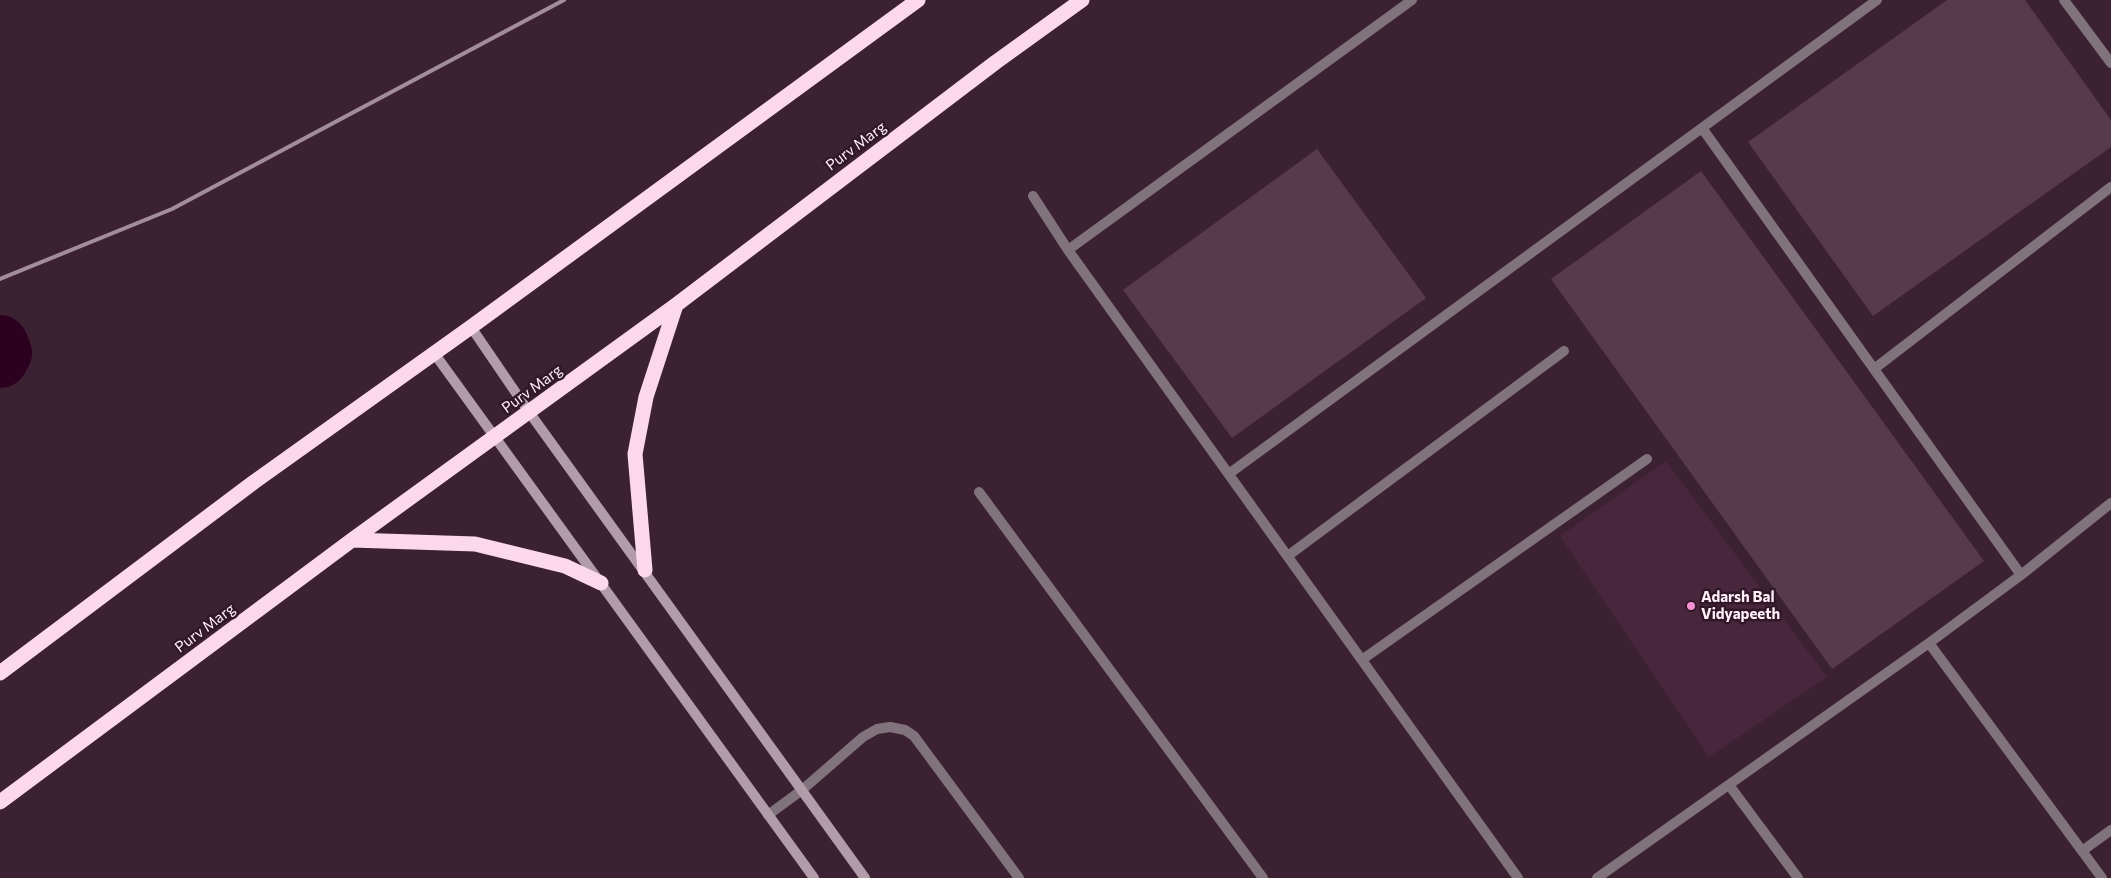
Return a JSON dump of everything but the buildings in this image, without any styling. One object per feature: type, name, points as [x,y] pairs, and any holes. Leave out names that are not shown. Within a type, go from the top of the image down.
[{"type":"highway","points":[[0,673],[254,482],[471,327],[918,0]]},
{"type":"highway","name":"Purv Marg","points":[[0,802],[352,540],[676,305],[988,68],[1082,0]]},
{"type":"highway","points":[[645,570],[635,454],[646,396],[676,305]]},
{"type":"highway","points":[[352,540],[475,544],[565,566],[601,583]]},
{"type":"street","points":[[1068,250],[1412,0]]},
{"type":"street","points":[[1230,473],[1876,0]]},
{"type":"street","points":[[2064,0],[2111,64]]},
{"type":"street","points":[[1702,128],[2021,575]]},
{"type":"street","points":[[1874,369],[2111,187]]},
{"type":"street","points":[[1033,196],[1068,250],[1289,555],[1518,878]]},
{"type":"street","points":[[471,327],[529,412],[645,570],[865,878]]},
{"type":"street","points":[[1289,555],[1564,351]]},
{"type":"street","points":[[434,353],[814,878]]},
{"type":"street","points":[[1363,659],[1647,459]]},
{"type":"street","points":[[980,492],[1263,878]]},
{"type":"street","points":[[1597,878],[1928,643],[2021,575],[2111,503]]},
{"type":"street","points":[[1928,643],[2102,878]]},
{"type":"street","points":[[768,814],[802,790],[863,737],[877,729],[890,727],[905,730],[914,736],[1019,878]]},
{"type":"street","points":[[1729,784],[1798,878]]},
{"type":"street","points":[[2082,851],[2111,830]]},
{"type":"shaded area","points":[[1947,0],[2025,0],[2111,120],[2111,147],[1873,316],[1748,142]]},
{"type":"shaded area","points":[[1317,149],[1426,298],[1232,438],[1123,290]]},
{"type":"shaded area","points":[[1701,171],[1984,561],[1832,669],[1551,279]]},
{"type":"shaded area","name":"Adarsh Bal Vidyapeeth","points":[[1666,461],[1827,677],[1709,757],[1560,536]]},
{"type":"waterway","points":[[0,343],[4,353],[0,360]]},
{"type":"railway","points":[[0,279],[172,209],[564,0]]},
{"type":"place","name":"Adarsh Bal Vidyapeeth","points":[[1691,606]]}]
